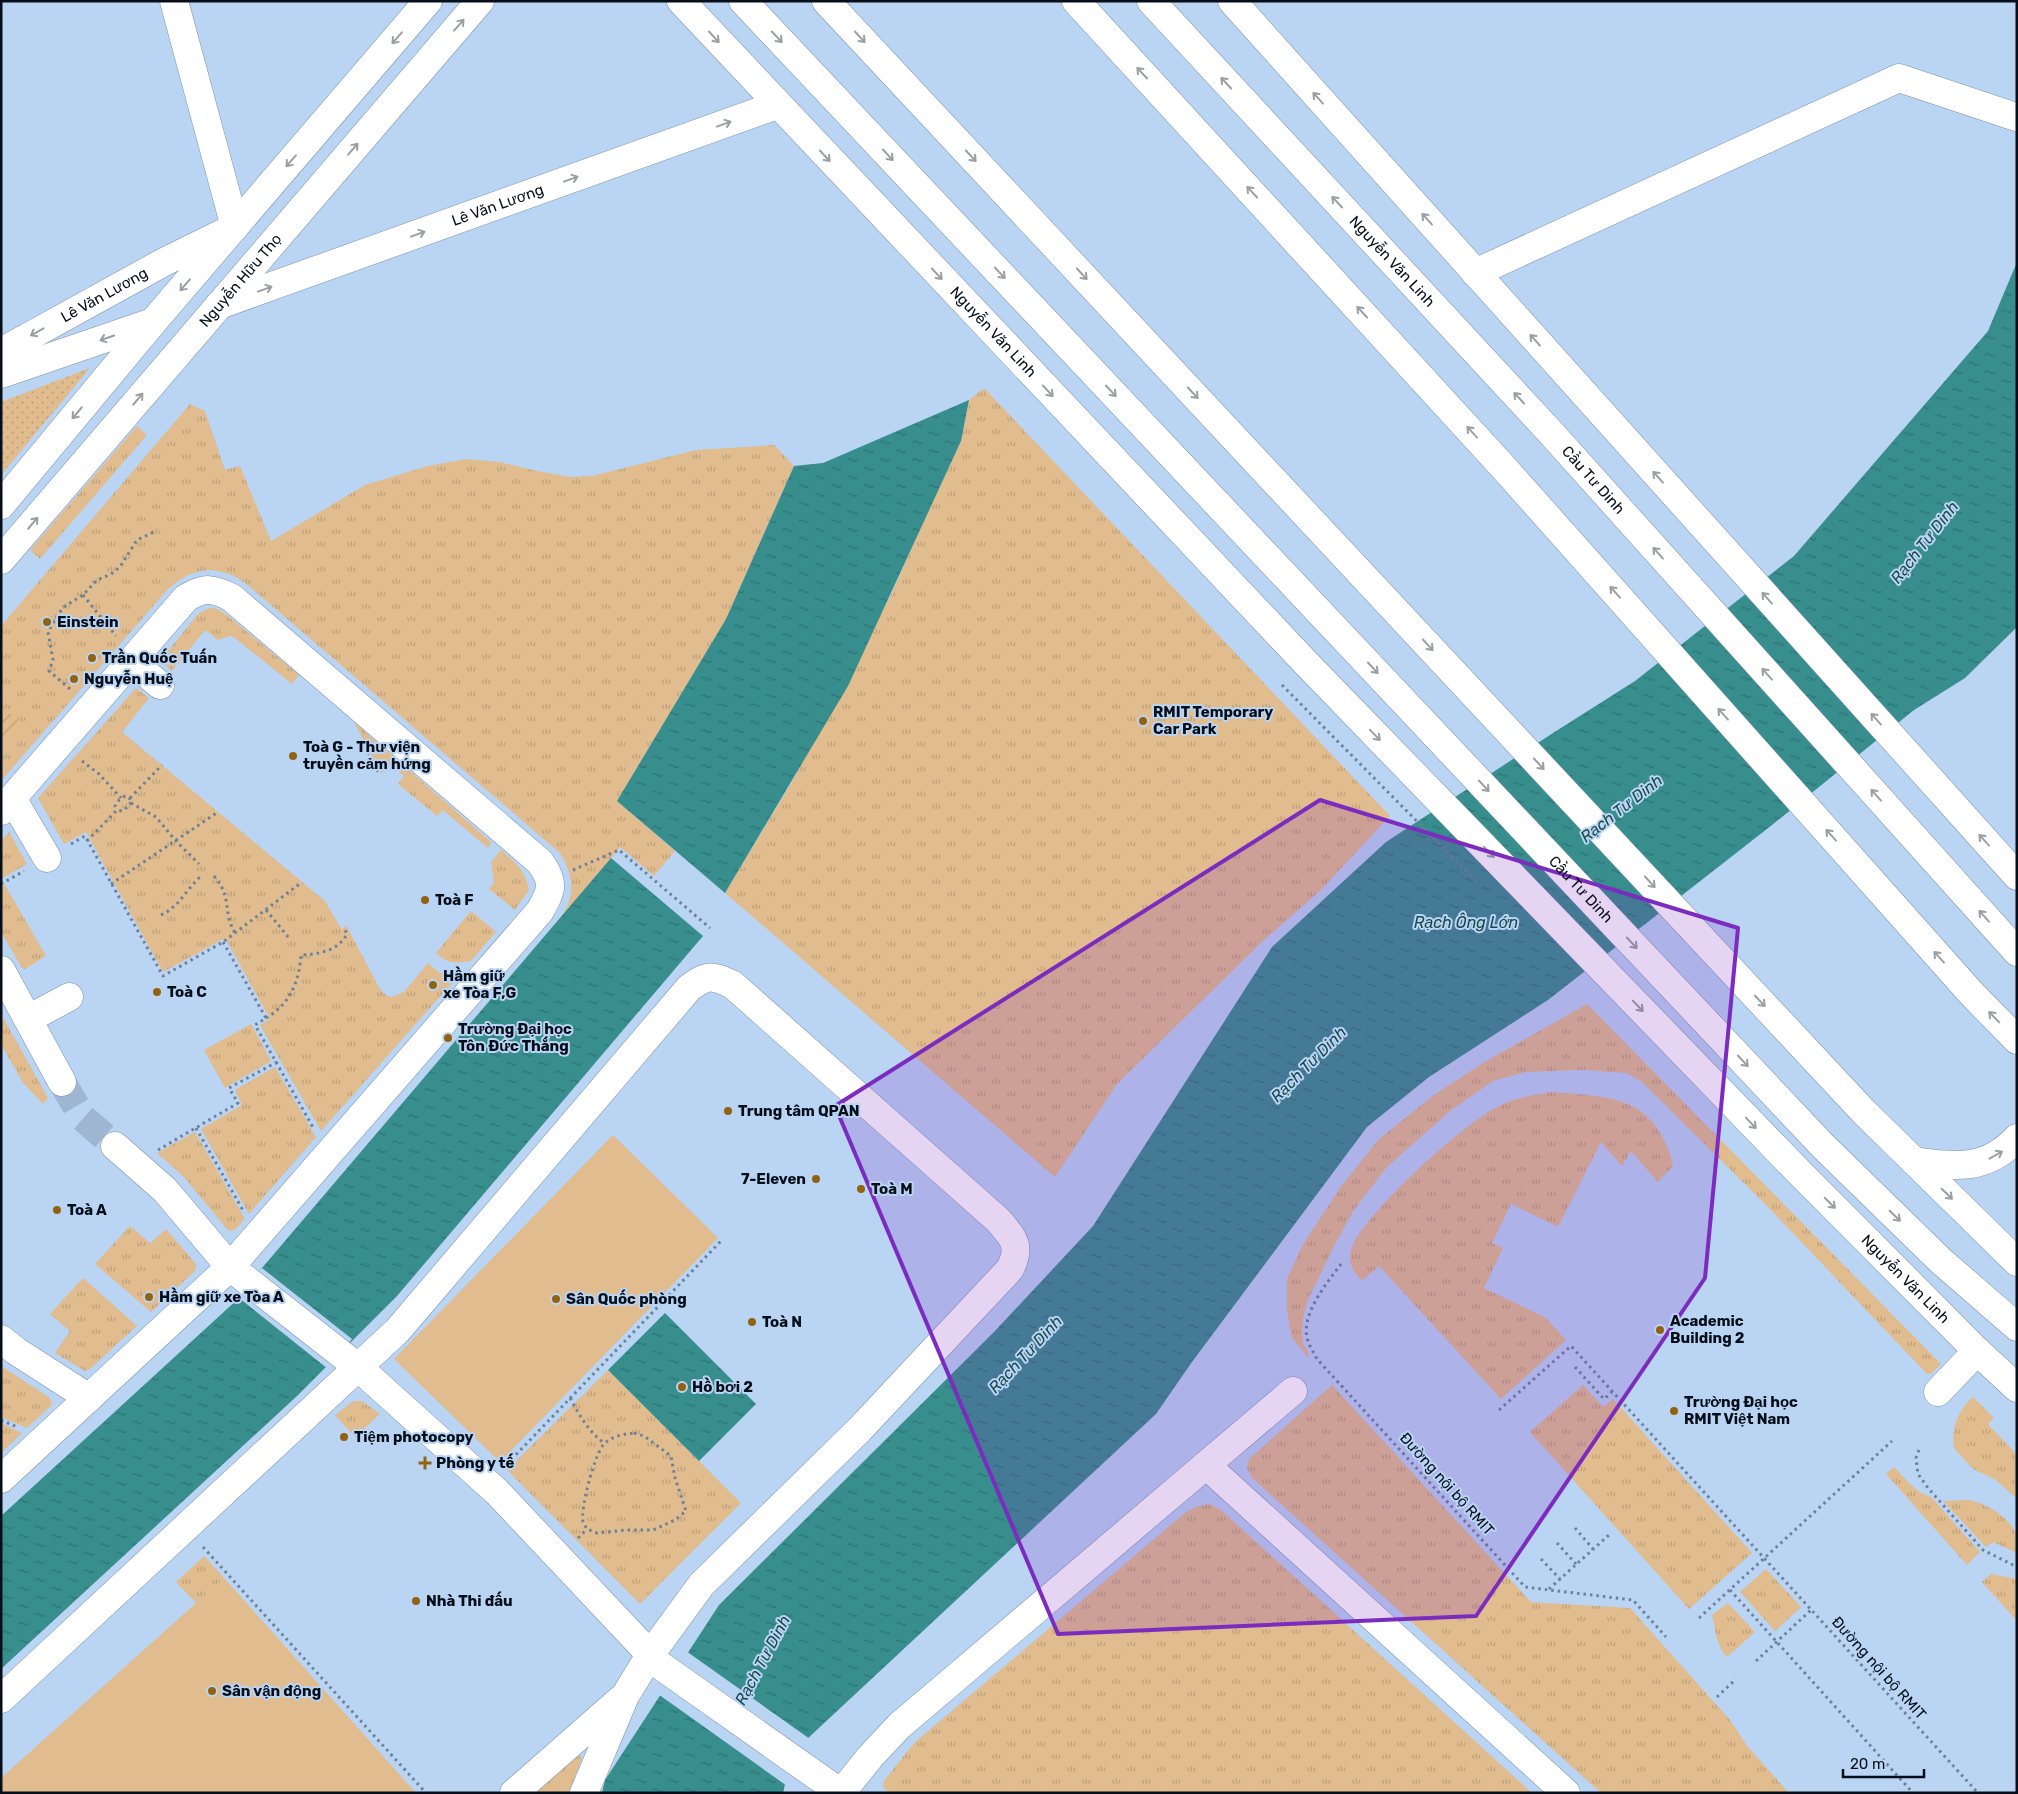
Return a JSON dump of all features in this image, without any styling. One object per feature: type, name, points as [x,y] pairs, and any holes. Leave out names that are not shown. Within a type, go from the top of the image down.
[{"type":"main road","points":[[174,1],[235,226]]},
{"type":"main road","points":[[1,505],[153,322],[428,1]]},
{"type":"main road","name":"Nguyễn Hữu Thọ","points":[[1,560],[480,1]]},
{"type":"main road","name":"Nguyễn Văn Linh","points":[[680,1],[1305,662],[1795,1168],[1977,1352],[2017,1388]]},
{"type":"main road","name":"Cầu Tư Dinh","points":[[743,1],[1823,1146],[1941,1261],[2017,1327]]},
{"type":"main road","points":[[826,1],[1863,1111],[2017,1262]]},
{"type":"main road","points":[[1076,1],[1504,468],[1971,993],[2017,1040]]},
{"type":"main road","name":"Nguyễn Văn Linh","points":[[1150,1],[1552,434]]},
{"type":"main road","points":[[1232,1],[2017,876]]},
{"type":"main road","points":[[1475,273],[1899,78],[2016,117]]},
{"type":"main road","name":"Lê Văn Lương","points":[[219,305],[777,105]]},
{"type":"main road","name":"Lê Văn Lương","points":[[1,352],[164,262],[235,226]]},
{"type":"main road","points":[[1,374],[153,322]]},
{"type":"main road","name":"Cầu Tư Dinh","points":[[1552,434],[2017,952]]},
{"type":"main road","points":[[1,1479],[230,1267],[540,911],[550,893],[550,877],[540,862],[232,598],[217,590],[200,590],[186,598],[127,652],[7,805],[47,858]]},
{"type":"main road","points":[[127,652],[160,685]]},
{"type":"main road","points":[[1,970],[62,1082]]},
{"type":"main road","points":[[1,1699],[398,1330],[688,988],[702,978],[717,977],[733,985],[998,1220],[1015,1240],[1016,1256],[1010,1269],[860,1429],[702,1585],[655,1660],[625,1696],[514,1793]]},
{"type":"main road","points":[[28,1019],[68,997]]},
{"type":"main road","points":[[1914,1161],[1940,1165],[1964,1165],[1985,1162],[2003,1152],[2017,1138]]},
{"type":"main road","points":[[115,1146],[165,1190],[230,1267],[359,1368],[497,1492],[655,1660],[838,1790],[899,1726],[1293,1392]]},
{"type":"main road","points":[[1,1339],[16,1352],[89,1398]]},
{"type":"main road","points":[[1938,1392],[1977,1352]]},
{"type":"main road","points":[[1206,1465],[1566,1793]]},
{"type":"main road","points":[[584,1793],[625,1696]]},
{"type":"path","points":[[77,694],[49,671],[53,660],[48,632],[65,606],[83,594],[98,580],[120,567],[137,540],[154,532]]},
{"type":"path","points":[[83,594],[127,652]]},
{"type":"path","points":[[1282,685],[1414,819]]},
{"type":"path","points":[[77,756],[99,774],[121,798]]},
{"type":"path","points":[[130,798],[162,765]]},
{"type":"path","points":[[117,810],[116,803],[121,798],[125,796],[130,798]]},
{"type":"path","points":[[130,798],[131,803],[156,817],[199,864]]},
{"type":"path","points":[[117,810],[122,812],[131,803]]},
{"type":"path","points":[[87,841],[117,810]]},
{"type":"path","points":[[111,884],[218,812]]},
{"type":"path","points":[[1,884],[85,836],[162,976],[223,942],[302,882]]},
{"type":"path","points":[[569,872],[618,850],[710,928]]},
{"type":"path","points":[[214,876],[221,884],[226,895],[227,915],[235,933]]},
{"type":"path","points":[[161,915],[170,911],[190,886],[200,877]]},
{"type":"path","points":[[266,910],[289,938]]},
{"type":"path","points":[[318,1135],[255,1025],[284,1004],[293,990],[300,968],[301,955],[317,954],[336,946],[344,940],[347,934],[344,928]]},
{"type":"path","points":[[223,942],[266,1018]]},
{"type":"path","points":[[157,1151],[238,1103],[229,1088],[277,1062]]},
{"type":"path","points":[[196,1128],[247,1217]]},
{"type":"path","points":[[504,1466],[721,1241]]},
{"type":"path","name":"Đường nội bộ RMIT","points":[[1341,1264],[1321,1290],[1310,1313],[1307,1325],[1308,1340],[1317,1359],[1525,1587],[1634,1600],[1666,1637]]},
{"type":"path","name":"Đường nội bộ RMIT","points":[[1499,1410],[1571,1346],[1978,1793]]},
{"type":"path","points":[[1575,1367],[1604,1399],[1612,1392]]},
{"type":"path","points":[[570,1398],[580,1419],[592,1434],[604,1443]]},
{"type":"path","points":[[634,1433],[644,1436],[671,1456],[675,1478],[686,1510],[675,1520],[653,1530],[598,1533],[587,1529],[583,1521],[589,1482],[596,1455],[604,1443],[621,1434],[634,1433]]},
{"type":"path","points":[[1700,1618],[1892,1442]]},
{"type":"path","points":[[1919,1450],[1916,1458],[1918,1474],[1928,1488],[1983,1550],[2017,1567]]},
{"type":"path","points":[[1575,1528],[1593,1549]]},
{"type":"path","points":[[1549,1589],[1610,1534]]},
{"type":"path","points":[[1558,1543],[1576,1564]]},
{"type":"path","points":[[202,1546],[426,1793]]},
{"type":"path","points":[[1540,1559],[1560,1579]]},
{"type":"path","points":[[1730,1590],[1913,1793]]},
{"type":"path","points":[[1756,1661],[1811,1610]]},
{"type":"path","points":[[1717,1697],[1736,1679]]},
{"type":"highlighted area","points":[[1320,800],[1738,928],[1705,1278],[1476,1616],[1058,1634],[835,1106]]},
{"type":"green space","points":[[90,368],[1,475],[1,402]]},
{"type":"green space","points":[[984,388],[1390,816],[1320,891],[1265,939],[1117,1084],[1055,1177],[725,893],[793,780],[890,597],[961,441],[969,400]]},
{"type":"green space","points":[[190,404],[205,411],[225,470],[240,466],[271,541],[365,485],[428,466],[467,459],[500,462],[571,477],[592,476],[696,450],[774,445],[794,466],[726,619],[617,801],[675,851],[654,876],[620,847],[558,923],[568,905],[571,889],[569,872],[560,853],[244,582],[224,572],[205,570],[196,572],[186,576],[168,589],[1,781],[1,626]]},
{"type":"green space","points":[[137,426],[147,435],[40,559],[30,550]]},
{"type":"green space","points":[[209,608],[218,609],[227,615],[299,675],[292,684],[235,638],[230,636],[218,640],[205,630],[172,671],[160,661],[198,614]]},
{"type":"green space","points":[[136,688],[149,698],[122,732],[325,901],[342,930],[346,925],[381,991],[392,997],[404,992],[428,963],[440,973],[460,974],[321,1131],[260,1025],[270,1019],[225,938],[163,972],[86,832],[64,844],[38,798]]},
{"type":"green space","points":[[1,712],[12,714],[21,721],[1,745]]},
{"type":"green space","points":[[354,722],[396,759],[381,773]]},
{"type":"green space","points":[[401,763],[492,843],[488,848],[443,810],[437,816],[398,784],[404,776],[396,769]]},
{"type":"green space","points":[[9,832],[27,864],[1,879],[1,841]]},
{"type":"green space","points":[[501,850],[519,867],[525,877],[529,890],[515,910],[489,889],[494,883],[491,862]]},
{"type":"green space","points":[[5,885],[46,956],[25,969],[22,968],[1,932],[1,887]]},
{"type":"green space","points":[[471,911],[496,932],[471,961],[456,963],[445,960],[436,953]]},
{"type":"green space","points":[[1587,1004],[1941,1364],[1931,1374],[1927,1374],[1769,1208],[1641,1081],[1626,1073],[1585,1070],[1525,1072],[1493,1081],[1450,1111],[1386,1168],[1354,1210],[1308,1300],[1303,1318],[1302,1333],[1303,1343],[1309,1354],[1308,1357],[1292,1338],[1287,1311],[1287,1279],[1302,1246],[1340,1188],[1378,1140],[1434,1095],[1483,1063]]},
{"type":"green space","points":[[1,1014],[48,1098],[43,1104],[23,1083],[1,1044]]},
{"type":"green space","points":[[251,1024],[271,1061],[225,1088],[204,1050]]},
{"type":"green space","points":[[275,1067],[316,1137],[249,1214],[201,1129],[242,1105],[235,1090]]},
{"type":"green space","points":[[1550,1092],[1604,1097],[1634,1107],[1642,1112],[1660,1132],[1673,1166],[1658,1182],[1631,1151],[1622,1166],[1601,1142],[1558,1227],[1511,1204],[1492,1243],[1503,1248],[1484,1288],[1546,1318],[1566,1340],[1501,1399],[1379,1266],[1362,1281],[1351,1266],[1350,1257],[1352,1247],[1376,1213],[1418,1170],[1464,1130],[1483,1115],[1505,1103]]},
{"type":"green space","points":[[195,1132],[245,1219],[235,1230],[230,1231],[226,1228],[183,1176],[157,1153]]},
{"type":"green space","name":"Sân Quốc phòng","points":[[613,1135],[718,1238],[500,1462],[394,1359]]},
{"type":"green space","points":[[130,1226],[150,1243],[166,1229],[196,1264],[194,1272],[151,1312],[95,1264]]},
{"type":"green space","points":[[83,1278],[137,1326],[90,1369],[85,1371],[55,1353],[70,1331],[50,1314]]},
{"type":"green space","points":[[1,1366],[49,1397],[52,1402],[51,1406],[27,1428],[1,1417]]},
{"type":"green space","points":[[608,1370],[741,1503],[640,1604],[507,1470]]},
{"type":"green space","points":[[1332,1385],[1531,1602],[1630,1608],[1730,1720],[1748,1747],[1789,1793],[1601,1793],[1252,1478],[1247,1468],[1249,1459]]},
{"type":"green space","points":[[1583,1385],[1603,1407],[1613,1399],[1752,1553],[1689,1609],[1530,1432]]},
{"type":"green space","points":[[1973,1397],[1994,1418],[1988,1424],[2017,1455],[2017,1499],[1996,1480],[1973,1469],[1954,1448],[1953,1441],[1957,1420],[1963,1408]]},
{"type":"green space","points":[[353,1401],[362,1401],[380,1414],[355,1437],[335,1415]]},
{"type":"green space","points":[[1,1423],[22,1433],[1,1453]]},
{"type":"green space","points":[[1894,1467],[1918,1491],[1932,1498],[1980,1552],[1967,1565],[1886,1474]]},
{"type":"green space","points":[[1970,1500],[1990,1508],[2008,1521],[2017,1535],[2017,1553],[1993,1542],[1986,1547],[1943,1501]]},
{"type":"green space","points":[[1209,1504],[1221,1510],[1532,1793],[888,1793],[883,1786],[884,1781],[914,1743],[1186,1512],[1198,1506]]},
{"type":"green space","points":[[204,1556],[224,1578],[196,1603],[176,1582]]},
{"type":"green space","points":[[1766,1569],[1801,1607],[1775,1631],[1740,1592]]},
{"type":"green space","points":[[1991,1574],[2017,1579],[2017,1621],[1982,1582]]},
{"type":"green space","name":"Sân vận động","points":[[224,1578],[416,1793],[1,1793],[1,1778]]},
{"type":"green space","points":[[1728,1603],[1755,1632],[1727,1657],[1718,1643],[1712,1615]]},
{"type":"green space","points":[[578,1755],[582,1758],[569,1793],[536,1793]]},
{"type":"water","name":"Rạch Ông Lớn","points":[[2017,262],[2017,627],[1965,678],[1914,710],[1772,825],[1548,1000],[1429,1077],[1367,1127],[1192,1362],[1156,1414],[792,1753],[783,1793],[602,1793],[605,1780],[719,1605],[994,1332],[1093,1226],[1272,947],[1386,842],[1635,681],[1794,556],[1988,331]]},
{"type":"water","points":[[969,400],[961,441],[848,686],[725,893],[617,801],[726,619],[794,466],[823,463]]},
{"type":"water","points":[[611,858],[703,936],[397,1296],[297,1396],[1,1669],[1,1516],[239,1298],[262,1268]]},
{"type":"water","name":"Hồ bơi 2","points":[[665,1313],[756,1404],[699,1461],[608,1370]]},
{"type":"pier","points":[[262,1268],[352,1339],[328,1369],[239,1298]]},
{"type":"pier","points":[[686,1651],[810,1739],[794,1754],[787,1786],[658,1694]]},
{"type":"tunnel","points":[[62,1082],[83,1118],[115,1146]]},
{"type":"place","name":"Einstein","points":[[47,622]]},
{"type":"place","name":"Trần Quốc Tuấn","points":[[92,658]]},
{"type":"place","name":"Nguyễn Huệ","points":[[74,679]]},
{"type":"place","name":"RMIT Temporary Car Park","points":[[1143,721]]},
{"type":"place","name":"Toà G - Thư viện truyền cảm hứng","points":[[293,756]]},
{"type":"place","name":"Toà F","points":[[425,900]]},
{"type":"place","name":"Hầm giữ xe Tòa F,G","points":[[433,985]]},
{"type":"place","name":"Toà C","points":[[157,992]]},
{"type":"place","name":"Trường Đại học Tôn Đức Thắng","points":[[448,1038]]},
{"type":"place","name":"Trung tâm QPAN","points":[[728,1111]]},
{"type":"place","name":"7-Eleven","points":[[816,1179]]},
{"type":"place","name":"Toà M","points":[[861,1189]]},
{"type":"place","name":"Toà A","points":[[57,1210]]},
{"type":"place","name":"Hầm giữ xe Tòa A","points":[[149,1297]]},
{"type":"place","name":"Sân Quốc phòng","points":[[556,1299]]},
{"type":"place","name":"Toà N","points":[[752,1322]]},
{"type":"place","name":"Academic Building 2","points":[[1660,1330]]},
{"type":"place","name":"Hồ bơi 2","points":[[682,1387]]},
{"type":"place","name":"Trường Đại học RMIT Việt Nam","points":[[1674,1411]]},
{"type":"place","name":"Tiệm photocopy","points":[[344,1437]]},
{"type":"place","name":"Phòng y tế","points":[[425,1463]]},
{"type":"place","name":"Nhà Thi đấu","points":[[416,1601]]},
{"type":"place","name":"Sân vận động","points":[[212,1691]]},
{"type":"water label","name":"Rạch Tư Dinh","points":[[1924,542]]},
{"type":"water label","name":"Rạch Tư Dinh","points":[[1621,808]]},
{"type":"water label","name":"Rạch Tư Dinh","points":[[1308,1064]]},
{"type":"water label","name":"Rạch Tư Dinh","points":[[1025,1354]]},
{"type":"water label","name":"Rạch Tư Dinh","points":[[762,1660]]}]
